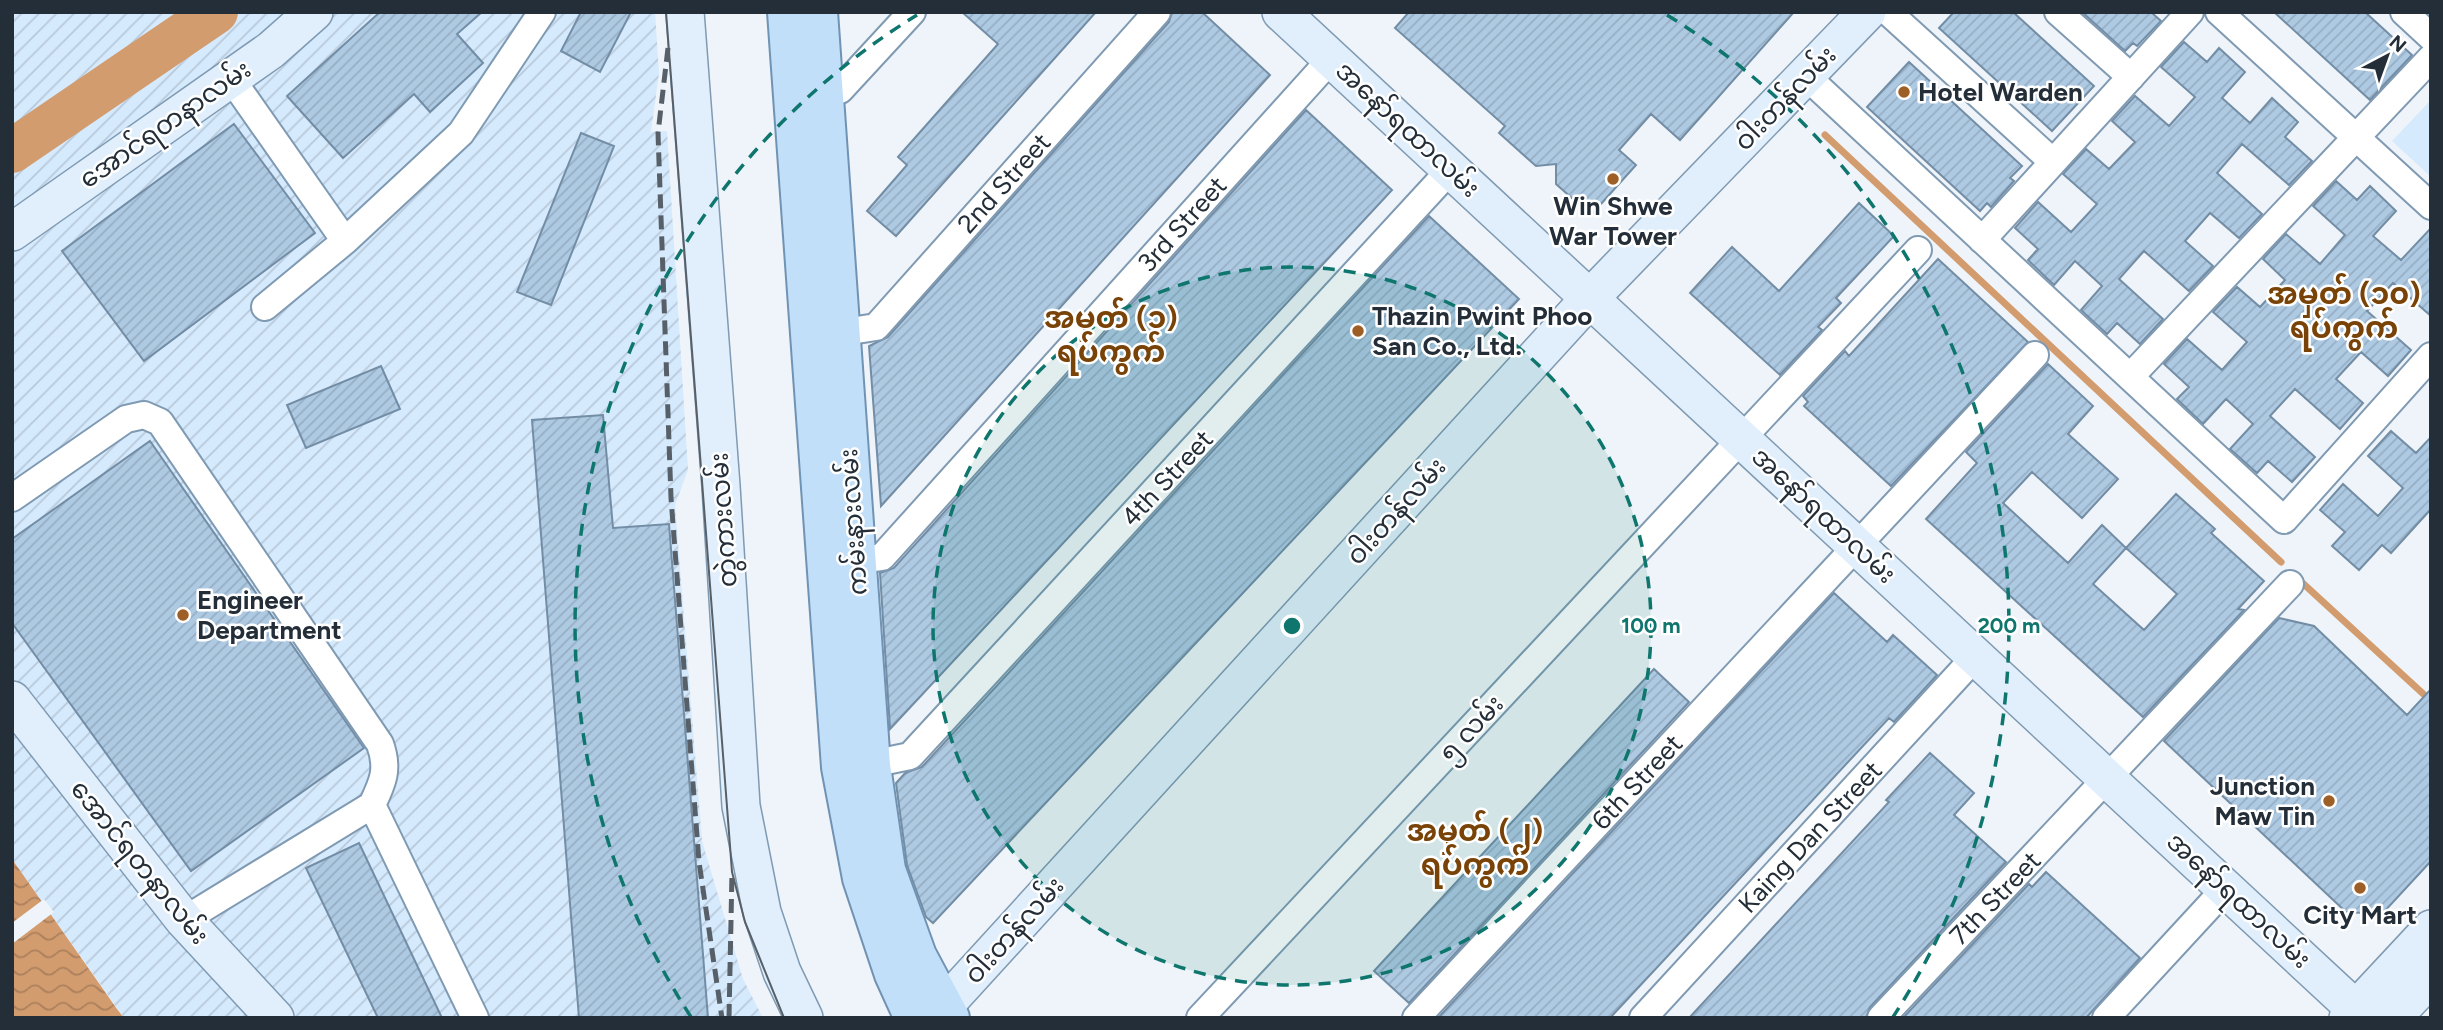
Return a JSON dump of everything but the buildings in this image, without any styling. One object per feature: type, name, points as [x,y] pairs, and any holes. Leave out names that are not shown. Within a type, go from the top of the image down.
[{"type":"main road","name":"အောင်ရတနာလမ်း","points":[[12,232],[271,50],[314,12]]},
{"type":"main road","name":"တွဲကားလမ်း","points":[[685,12],[721,486],[741,806],[762,912],[782,972],[804,1018]]},
{"type":"main road","name":"ကမ်းနားလမ်း","points":[[787,12],[809,96]]},
{"type":"main road","name":"ကမ်းနားလမ်း","points":[[818,12],[809,96],[862,878],[894,974],[935,1015]]},
{"type":"main road","name":"အနော်ရထာလမ်း","points":[[1281,12],[2226,888],[2356,1015]]},
{"type":"main road","name":"ဝါးတန်လမ်း","points":[[935,1015],[1590,298],[1867,12]]},
{"type":"main road","name":"အောင်ရတနာလမ်း","points":[[12,700],[184,920],[275,1018]]},
{"type":"main road","points":[[2356,1015],[2431,929]]},
{"type":"main road","points":[[2392,1018],[2431,977]]},
{"type":"street","points":[[265,307],[345,241],[461,133],[542,12]]},
{"type":"street","points":[[809,96],[840,90],[912,12]]},
{"type":"street","name":"2nd Street","points":[[824,335],[876,327],[1157,12]]},
{"type":"street","points":[[1888,12],[2053,162]]},
{"type":"street","points":[[2058,12],[2131,77]]},
{"type":"street","points":[[1982,240],[2190,12]]},
{"type":"street","points":[[2219,12],[2431,206]]},
{"type":"street","points":[[2404,12],[2431,37]]},
{"type":"street","points":[[2130,377],[2431,58]]},
{"type":"street","name":"3rd Street","points":[[840,563],[882,557],[1331,59]]},
{"type":"street","points":[[1807,76],[2284,520],[2431,356]]},
{"type":"street","points":[[230,77],[345,241]]},
{"type":"street","name":"4th Street","points":[[856,767],[911,756],[1451,169]]},
{"type":"street","name":"၅ လမ်း","points":[[1200,1018],[1918,250]]},
{"type":"street","name":"6th Street","points":[[1416,1018],[2035,355]]},
{"type":"street","points":[[12,498],[126,419],[144,415],[160,422],[380,744],[386,761],[386,774],[372,805],[184,920]]},
{"type":"street","name":"7th Street","points":[[1881,1018],[2290,584]]},
{"type":"street","name":"Kaing Dan Street","points":[[1643,1018],[1976,656]]},
{"type":"street","points":[[372,805],[475,1018]]},
{"type":"street","points":[[2106,1018],[2226,888]]},
{"type":"shaded area","points":[[12,12],[655,12],[659,73],[651,132],[667,131],[688,470],[675,505],[702,841],[743,979],[763,1018],[124,1018],[12,859]]},
{"type":"shaded area","points":[[2431,100],[2431,177],[2392,141]]},
{"type":"water","points":[[12,859],[117,1009],[124,1018],[12,1018]]},
{"type":"pier","points":[[44,899],[54,912],[12,944],[12,923]]},
{"type":"waterway","points":[[12,151],[216,12]]},
{"type":"waterway","points":[[1825,135],[2281,562]]},
{"type":"waterway","points":[[2296,577],[2431,701]]},
{"type":"tram line","points":[[666,12],[732,872],[745,922],[784,1018]]},
{"type":"railway","points":[[668,48],[658,133],[671,498],[699,862],[722,1018]]},
{"type":"railway","points":[[729,1018],[732,872]]},
{"type":"place","name":"Hotel Warden","points":[[1904,92]]},
{"type":"place","name":"Win Shwe War Tower","points":[[1613,179]]},
{"type":"place","name":"Thazin Pwint Phoo San Co., Ltd.","points":[[1358,331]]},
{"type":"place","name":"Engineer Department","points":[[183,615]]},
{"type":"place","name":"Junction Maw Tin","points":[[2329,801]]},
{"type":"place","name":"City Mart","points":[[2360,888]]},
{"type":"district","name":"အမှတ် (၁၀) ရပ်ကွက်","points":[[2344,310]]},
{"type":"district","name":"အမှတ် (၁) ရပ်ကွက်","points":[[1111,334]]},
{"type":"district","name":"အမှတ် (၂) ရပ်ကွက်","points":[[1475,847]]}]
